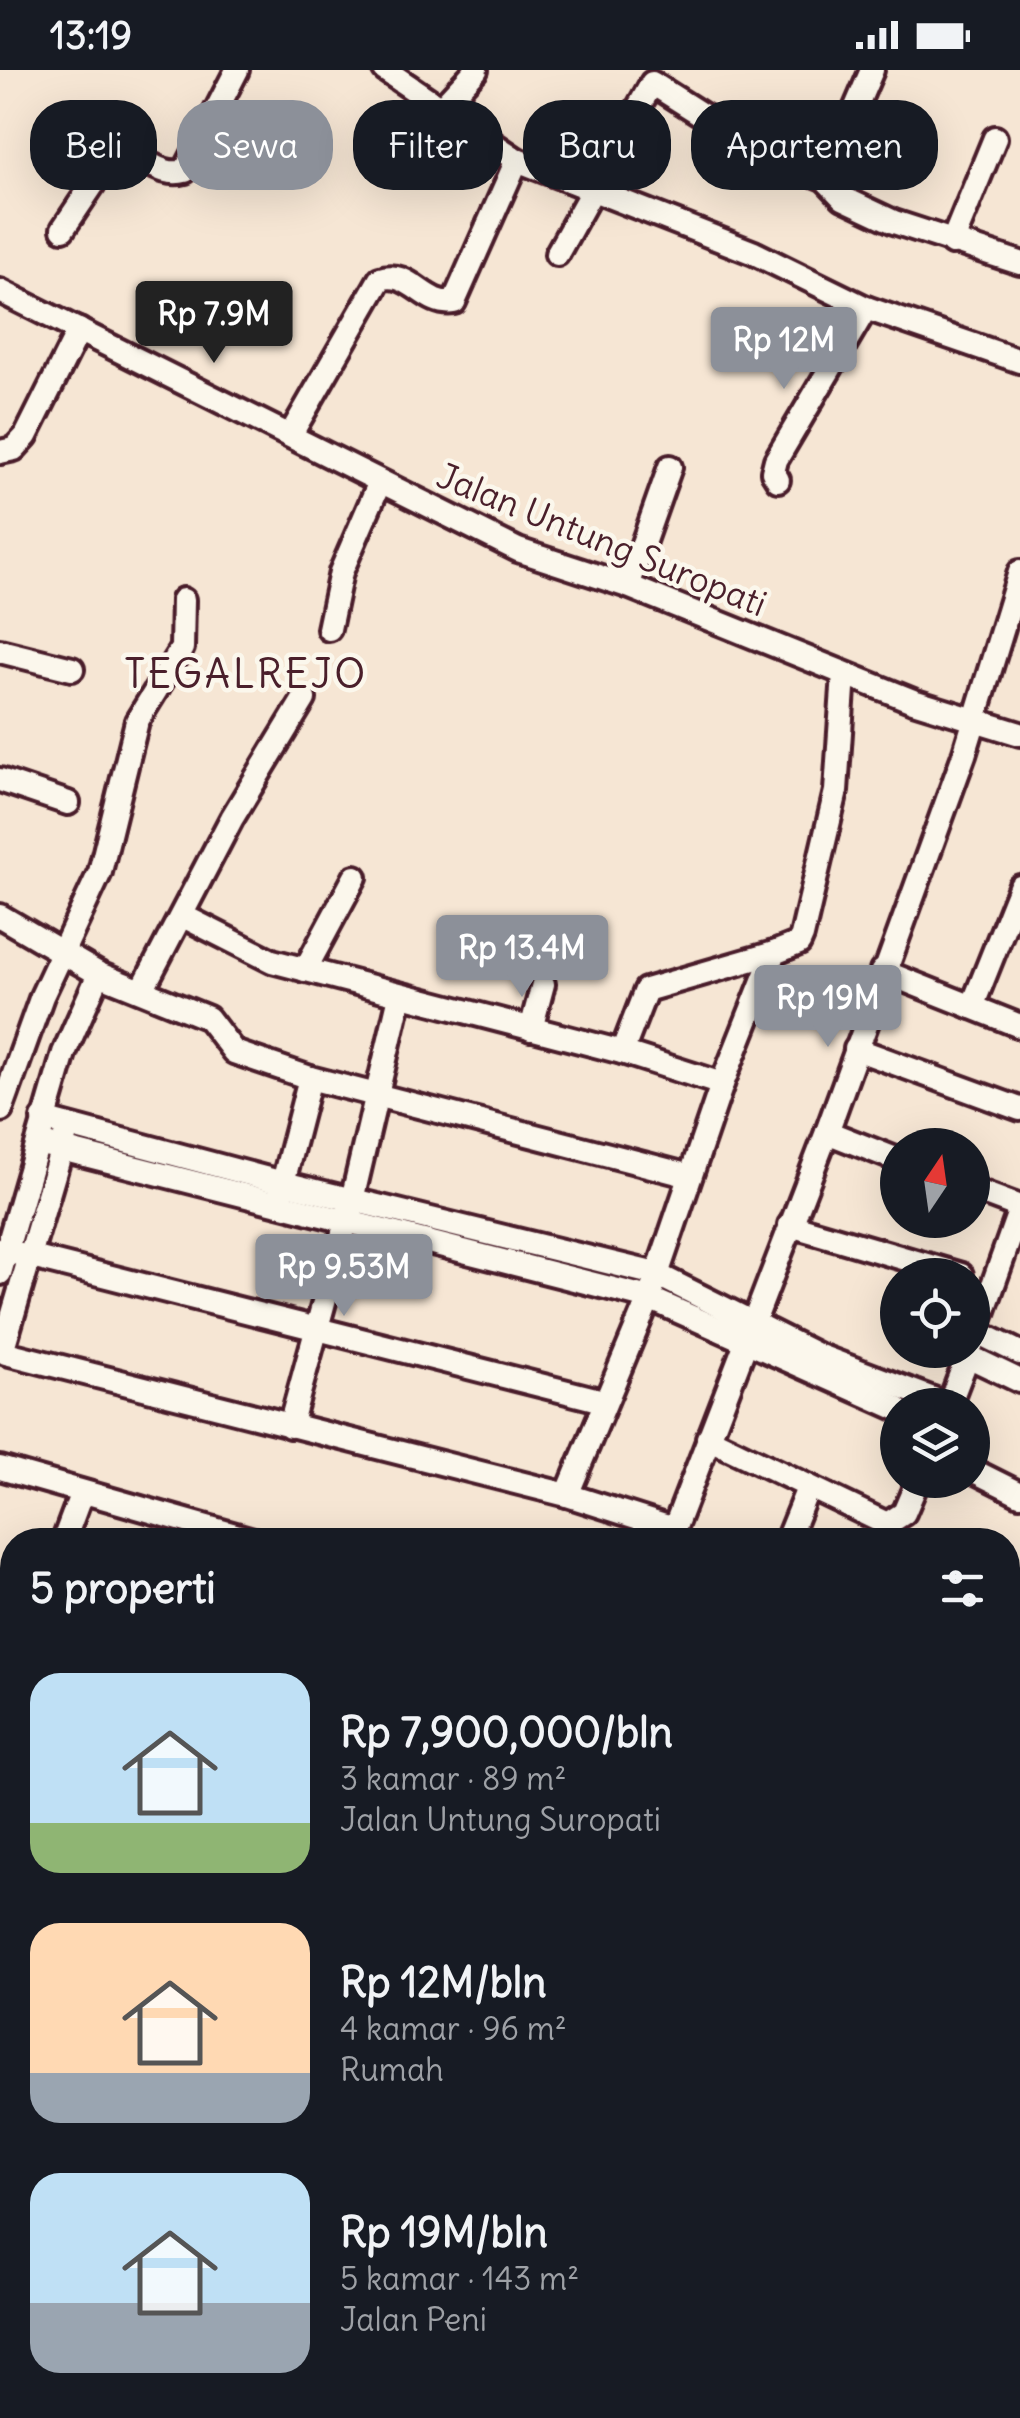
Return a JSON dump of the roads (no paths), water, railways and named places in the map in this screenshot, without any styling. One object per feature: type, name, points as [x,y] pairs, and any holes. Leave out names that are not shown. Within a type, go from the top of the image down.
[{"type":"street","points":[[63,229],[114,153],[123,152],[158,170],[184,171],[237,70]]},
{"type":"street","points":[[444,100],[476,70]]},
{"type":"street","points":[[859,100],[872,70]]},
{"type":"street","points":[[395,76],[427,100]]},
{"type":"street","points":[[643,100],[652,83],[691,108]]},
{"type":"street","points":[[952,242],[995,138]]},
{"type":"street","points":[[503,151],[523,162]]},
{"type":"street","points":[[291,434],[380,279],[392,275],[432,300],[454,302],[516,160]]},
{"type":"street","points":[[557,254],[594,190]]},
{"type":"street","points":[[600,190],[754,252],[866,308],[1020,361]]},
{"type":"street","points":[[835,190],[843,198],[952,242],[1020,263]]},
{"type":"street","name":"Jalan Untung Suropati","points":[[0,291],[291,434],[379,484],[518,550],[628,586],[844,674],[1020,734]]},
{"type":"street","points":[[778,480],[773,472],[776,460],[866,308]]},
{"type":"street","points":[[0,452],[14,449],[26,436],[79,330]]},
{"type":"street","points":[[628,586],[670,467]]},
{"type":"street","points":[[328,629],[341,572],[379,484]]},
{"type":"street","points":[[674,1528],[827,1132],[882,971],[1012,623],[1020,572]]},
{"type":"street","points":[[1,1110],[100,872],[136,721],[182,648],[183,600]]},
{"type":"street","points":[[0,651],[72,669]]},
{"type":"street","points":[[622,1052],[646,990],[800,943],[836,791],[844,674]]},
{"type":"street","points":[[142,990],[232,818],[304,699]]},
{"type":"street","points":[[0,780],[68,803]]},
{"type":"street","points":[[305,970],[355,877]]},
{"type":"street","points":[[972,1007],[1020,887]]},
{"type":"street","points":[[0,916],[94,972],[208,1018],[234,1052],[310,1078],[379,1092],[690,1176]]},
{"type":"street","points":[[183,916],[240,948],[305,970],[622,1052],[722,1084]]},
{"type":"street","points":[[567,1496],[603,1400],[649,1298],[722,1084],[774,953]]},
{"type":"street","points":[[882,971],[1020,1026]]},
{"type":"street","points":[[94,972],[43,1119],[10,1251],[3,1348],[6,1354],[567,1496],[655,1528]]},
{"type":"street","points":[[531,1029],[543,984]]},
{"type":"street","points":[[290,1426],[379,1092],[400,996]]},
{"type":"street","points":[[856,1050],[1020,1109]]},
{"type":"street","points":[[280,1195],[310,1078]]},
{"type":"street","points":[[43,1119],[65,1138]]},
{"type":"street","points":[[827,1132],[880,1153]]},
{"type":"street","points":[[0,1273],[65,1138]]},
{"type":"street","points":[[38,1142],[65,1138],[348,1211],[656,1274],[880,1398]]},
{"type":"street","points":[[990,1200],[1019,1217],[990,1269]]},
{"type":"street","points":[[348,1211],[750,1328]]},
{"type":"street","points":[[790,1225],[903,1258]]},
{"type":"street","points":[[10,1251],[603,1400]]},
{"type":"street","points":[[990,1348],[1020,1352]]},
{"type":"street","points":[[990,1358],[1020,1380]]},
{"type":"street","points":[[814,1362],[896,1388]]},
{"type":"street","points":[[708,1438],[886,1524],[904,1513],[910,1498]]},
{"type":"street","points":[[0,1468],[210,1528]]},
{"type":"street","points":[[990,1479],[1020,1494]]},
{"type":"street","points":[[792,1528],[808,1488]]},
{"type":"street","points":[[68,1528],[82,1492]]},
{"type":"district","name":"TEGALREJO","points":[[246,674]]}]
